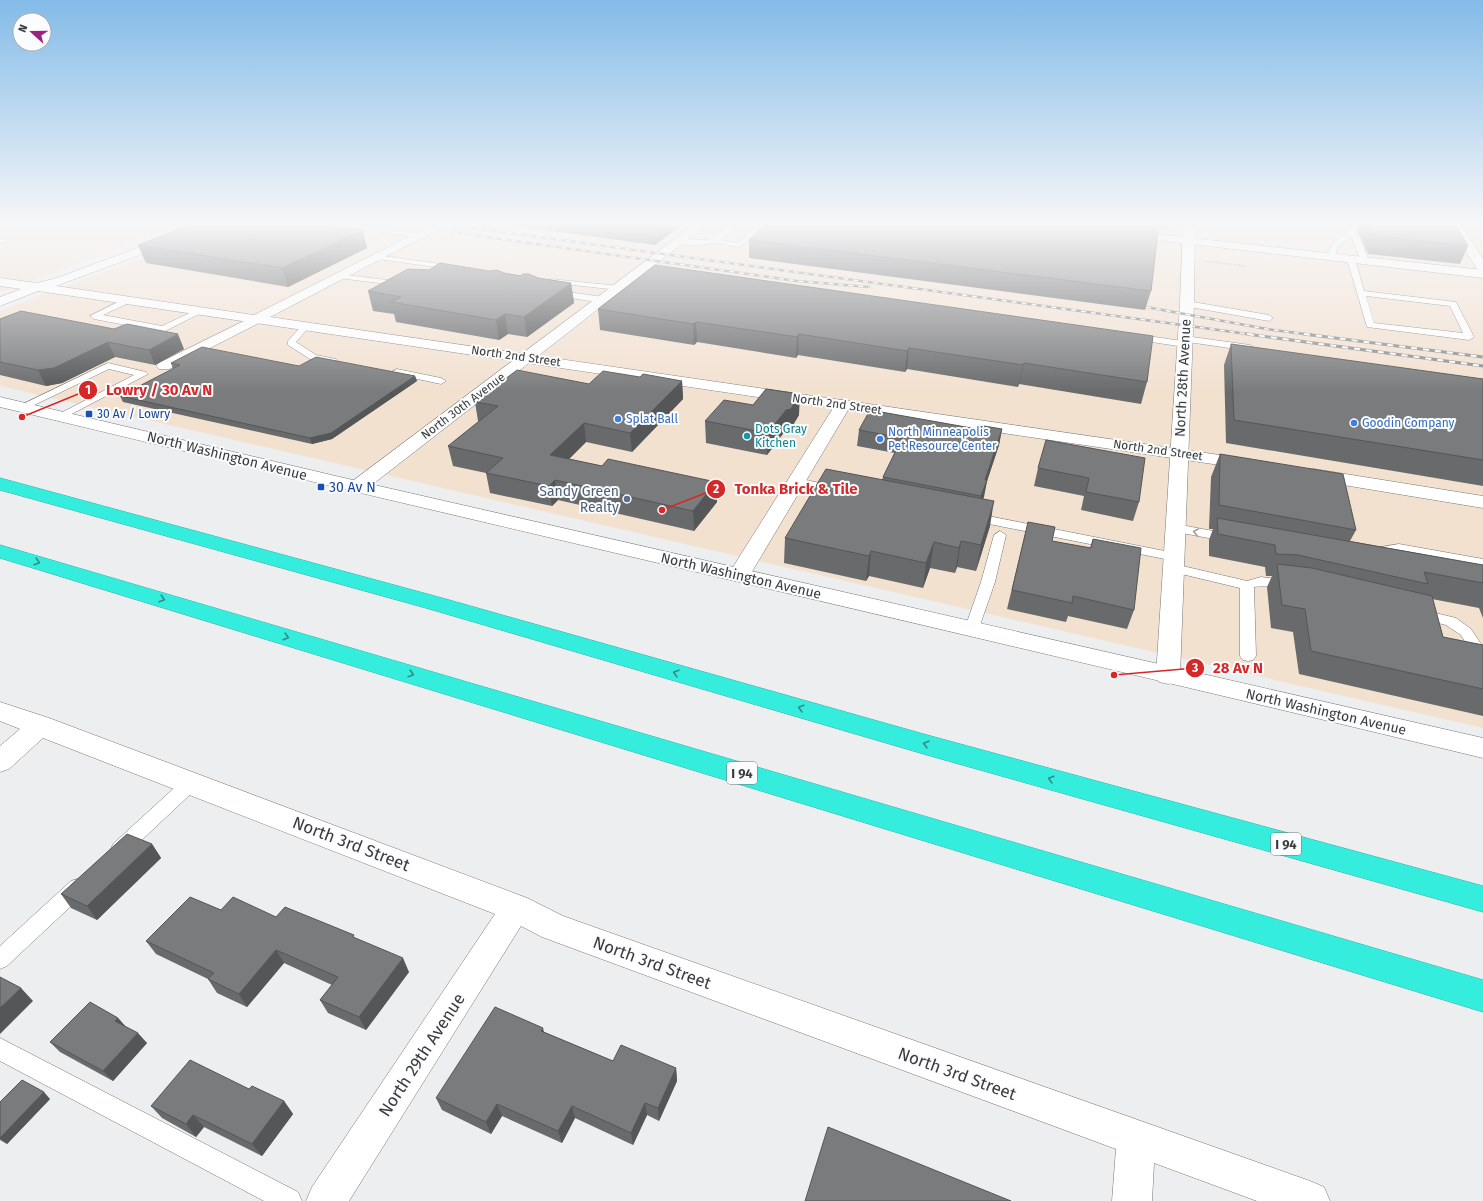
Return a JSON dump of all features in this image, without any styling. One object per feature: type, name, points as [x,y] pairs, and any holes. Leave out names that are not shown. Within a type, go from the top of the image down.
[{"type":"highway","name":"I 94","points":[[0,484],[434,603],[1088,790],[1483,899]]},
{"type":"highway","name":"I 94","points":[[0,551],[1483,996]]},
{"type":"highway","points":[[1088,790],[1483,884]]},
{"type":"street","points":[[38,288],[53,279]]},
{"type":"street","points":[[0,302],[67,279]]},
{"type":"street","points":[[164,366],[335,279]]},
{"type":"street","name":"North 30th Avenue","points":[[357,487],[631,279]]},
{"type":"street","name":"North 28th Avenue","points":[[1168,676],[1187,279]]},
{"type":"street","name":"North 2nd Street","points":[[0,282],[1179,453],[1264,467]]},
{"type":"street","name":"North Washington Avenue","points":[[0,402],[357,487],[972,628],[1168,676],[1483,748]]},
{"type":"street","points":[[739,575],[843,405]]},
{"type":"street","points":[[1296,472],[1483,502]]},
{"type":"street","name":"North 3rd Street","points":[[0,711],[516,908],[553,927],[1310,1201]]},
{"type":"street","points":[[0,762],[40,725]]},
{"type":"street","name":"North 29th Avenue","points":[[326,1201],[516,908]]},
{"type":"street","points":[[1132,1201],[1136,1139]]},
{"type":"lane","points":[[357,279],[368,281],[380,280],[414,285]]},
{"type":"lane","points":[[1356,279],[1360,293],[1370,325],[1469,337],[1454,304],[1360,293]]},
{"type":"lane","points":[[544,280],[619,288]]},
{"type":"lane","points":[[542,291],[603,300]]},
{"type":"lane","points":[[128,300],[94,316],[163,329],[201,311]]},
{"type":"lane","points":[[1187,304],[1269,318]]},
{"type":"lane","points":[[306,326],[291,343],[313,357],[343,362]]},
{"type":"lane","points":[[1125,336],[1264,350]]},
{"type":"lane","points":[[22,407],[108,366],[143,374],[60,416]]},
{"type":"lane","points":[[388,371],[441,380]]},
{"type":"lane","points":[[796,482],[851,493]]},
{"type":"lane","points":[[960,514],[1174,563],[1247,585],[1261,581],[1303,586]]},
{"type":"lane","points":[[1176,528],[1240,540]]},
{"type":"lane","points":[[972,628],[988,582],[1000,535]]},
{"type":"lane","points":[[1371,565],[1379,563],[1381,551],[1399,548],[1483,563]]},
{"type":"lane","points":[[1247,585],[1248,656]]},
{"type":"lane","points":[[1407,610],[1451,621],[1466,632],[1483,659]]},
{"type":"lane","points":[[109,859],[191,783]]},
{"type":"lane","points":[[0,959],[92,874]]},
{"type":"lane","points":[[0,1049],[289,1201]]},
{"type":"shaded area","points":[[0,279],[38,279],[4,292],[0,291]]},
{"type":"shaded area","points":[[85,279],[1483,279],[1483,728],[0,386],[0,311]]},
{"type":"building","points":[[390,279],[545,279],[571,283],[524,317],[505,314],[496,320],[391,302],[401,297],[368,291]]},
{"type":"building","points":[[637,279],[754,279],[1153,336],[1147,382],[1024,363],[1023,365],[909,348],[907,351],[799,334],[797,337],[696,322],[693,324],[598,309]]},
{"type":"building","points":[[1057,279],[1152,279],[1151,291]]},
{"type":"building","points":[[21,311],[114,329],[127,324],[178,334],[149,350],[108,342],[54,368],[38,370],[0,362],[0,319]]},
{"type":"building","name":"Goodin Company","points":[[1231,344],[1483,379],[1483,460],[1234,420]]},
{"type":"building","points":[[202,347],[299,366],[316,357],[415,376],[331,433],[310,438],[120,396],[180,365],[171,363]]},
{"type":"building","points":[[517,370],[589,384],[603,371],[640,377],[643,374],[682,381],[630,433],[584,423],[550,455],[602,466],[608,459],[716,482],[693,511],[555,480],[549,486],[486,473],[503,458],[448,446],[498,406],[475,402]]},
{"type":"building","points":[[766,389],[800,394],[791,409],[786,410],[768,433],[705,421],[724,400],[753,405]]},
{"type":"building","points":[[870,410],[977,429],[978,425],[1002,429],[981,496],[883,477],[902,438],[859,430]]},
{"type":"building","points":[[1046,440],[1145,458],[1139,502],[1086,492],[1089,478],[1038,468]]},
{"type":"building","points":[[1220,454],[1343,474],[1356,530],[1219,505]]},
{"type":"building","points":[[826,469],[994,501],[981,545],[961,541],[959,548],[934,542],[926,563],[871,551],[869,556],[785,538]]},
{"type":"building","points":[[1217,518],[1483,565],[1483,583],[1424,572],[1428,584],[1298,555],[1276,554],[1275,545],[1218,534]]},
{"type":"building","points":[[1028,522],[1055,527],[1052,541],[1091,548],[1093,539],[1141,548],[1134,610],[1073,596],[1072,603],[1012,590]]},
{"type":"building","points":[[1277,564],[1312,568],[1432,596],[1443,637],[1483,645],[1483,689],[1311,651],[1305,609],[1282,605]]},
{"type":"building","points":[[127,834],[152,844],[87,906],[61,894]]},
{"type":"building","points":[[190,897],[221,910],[233,897],[276,917],[285,907],[354,935],[353,937],[403,958],[359,1017],[320,1000],[338,977],[276,950],[239,994],[208,979],[214,973],[146,941]]},
{"type":"building","points":[[0,977],[21,988],[0,1008]]},
{"type":"building","points":[[90,1002],[118,1018],[115,1021],[138,1033],[103,1071],[50,1042]]},
{"type":"building","points":[[495,1007],[543,1028],[541,1031],[613,1061],[621,1045],[676,1068],[658,1108],[645,1103],[631,1133],[572,1106],[558,1131],[497,1104],[486,1122],[436,1098]]},
{"type":"building","points":[[190,1060],[249,1089],[252,1086],[284,1101],[252,1144],[193,1115],[186,1124],[151,1106]]},
{"type":"building","points":[[22,1080],[44,1092],[0,1138],[0,1102]]},
{"type":"building","points":[[828,1127],[1011,1201],[805,1201]]},
{"type":"railway","points":[[783,279],[869,287]]},
{"type":"railway","points":[[846,279],[1255,335]]},
{"type":"railway","points":[[1146,307],[1267,329],[1312,335]]},
{"type":"railway","points":[[1247,334],[1483,366]]},
{"type":"railway","points":[[1304,334],[1483,357]]},
{"type":"place","name":"30 Av / Lowry","points":[[89,414]]},
{"type":"place","name":"Lowry / 30 Av N","points":[[22,417]]},
{"type":"place","name":"Splat Ball","points":[[618,419]]},
{"type":"place","name":"Goodin Company","points":[[1354,423]]},
{"type":"place","name":"Dots Gray Kitchen","points":[[747,436]]},
{"type":"place","name":"North Minneapolis Pet Resource Center","points":[[880,439]]},
{"type":"place","name":"30 Av N","points":[[321,487]]},
{"type":"place","name":"Sandy Green Realty","points":[[627,499]]},
{"type":"place","name":"Tonka Brick & Tile","points":[[662,510]]},
{"type":"place","name":"28 Av N","points":[[1114,675]]}]
